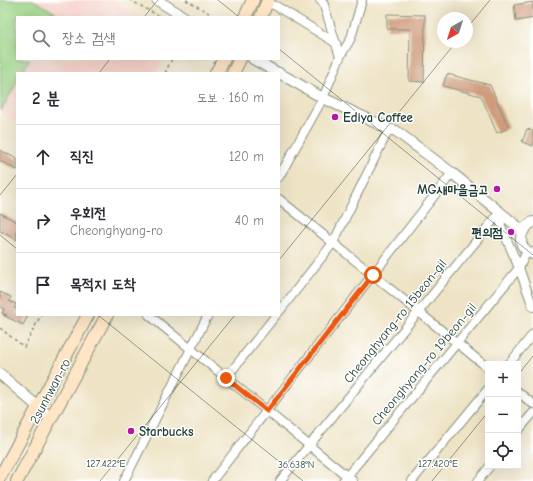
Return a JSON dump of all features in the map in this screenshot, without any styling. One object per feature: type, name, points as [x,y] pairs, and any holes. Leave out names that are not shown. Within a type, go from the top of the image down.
[{"type":"main road","points":[[246,16],[253,0]]},
{"type":"main road","points":[[261,16],[268,2]]},
{"type":"main road","points":[[217,72],[223,60]]},
{"type":"main road","points":[[233,72],[239,60]]},
{"type":"main road","name":"2sunhwan-ro","points":[[0,478],[87,316]]},
{"type":"main road","name":"2sunhwan-ro","points":[[18,481],[106,316]]},
{"type":"street","points":[[157,0],[182,16]]},
{"type":"street","points":[[320,0],[323,2],[340,57]]},
{"type":"street","points":[[280,175],[323,98],[340,57],[351,38],[362,0]]},
{"type":"street","points":[[268,2],[336,43]]},
{"type":"street","points":[[255,60],[277,72]]},
{"type":"street","points":[[280,74],[323,98],[396,131],[452,173],[523,231]]},
{"type":"street","points":[[280,311],[334,243],[389,129]]},
{"type":"street","points":[[212,481],[452,173]]},
{"type":"street","points":[[280,201],[485,366]]},
{"type":"street","points":[[500,212],[501,226],[519,268],[533,307]]},
{"type":"street","name":"Cheonghyang-ro 15beon-gil","points":[[280,481],[500,212]]},
{"type":"street","points":[[530,253],[524,249],[521,239],[524,228],[533,222]]},
{"type":"street","name":"Cheonghyang-ro 19beon-gil","points":[[348,479],[530,253]]},
{"type":"street","points":[[149,316],[309,445],[348,479]]},
{"type":"street","points":[[124,481],[207,316]]},
{"type":"street","points":[[226,378],[275,316]]},
{"type":"street","points":[[511,361],[533,334]]},
{"type":"street","points":[[0,374],[51,418]]},
{"type":"street","points":[[412,481],[485,393]]},
{"type":"street","points":[[521,394],[533,404]]},
{"type":"street","points":[[521,427],[533,413]]},
{"type":"street","points":[[478,481],[488,469]]},
{"type":"path","points":[[130,0],[159,16]]},
{"type":"path","points":[[186,0],[210,13]]},
{"type":"path","points":[[166,72],[172,60]]},
{"type":"path","points":[[0,328],[24,347],[40,316]]},
{"type":"shaded area","points":[[0,0],[111,0],[139,16],[16,16],[16,60],[163,60],[157,72],[16,72],[16,121],[0,113]]},
{"type":"green space","points":[[0,0],[33,0],[56,13],[54,16],[16,16],[16,60],[29,60],[23,72],[16,72],[16,84],[1,111]]},
{"type":"building","points":[[533,2],[533,18],[516,21],[514,5]]},
{"type":"building","points":[[387,14],[425,15],[424,82],[409,81],[410,29],[387,29]]},
{"type":"building","points":[[447,74],[490,85],[509,128],[497,133],[481,96],[443,86]]},
{"type":"building","points":[[527,129],[533,131],[533,146],[522,142]]},
{"type":"building","points":[[0,150],[16,158],[16,169],[0,161]]},
{"type":"building","points":[[0,213],[16,221],[16,239],[0,231]]},
{"type":"building","points":[[0,292],[11,297],[9,301],[16,304],[14,308],[16,309],[16,316],[28,316],[23,325],[3,315],[7,315],[2,313],[4,309],[0,307]]},
{"type":"place","name":"Ediya Coffee","points":[[335,117]]},
{"type":"place","name":"MG새마을금고","points":[[497,189]]},
{"type":"place","name":"편의점","points":[[511,232]]},
{"type":"place","name":"Starbucks","points":[[131,431]]},
{"type":"route","points":[[226,378],[267,411],[373,275]]}]
